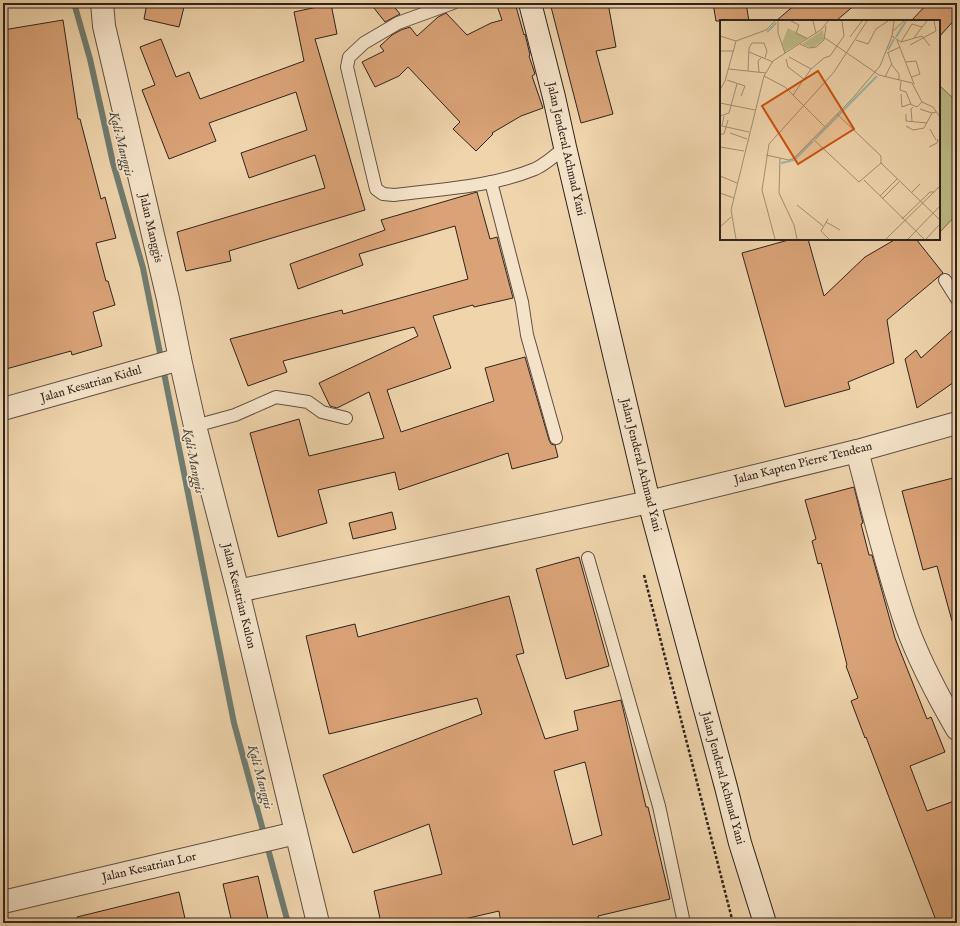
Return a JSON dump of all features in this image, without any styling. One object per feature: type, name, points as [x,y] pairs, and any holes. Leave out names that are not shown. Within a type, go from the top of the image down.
[{"type":"street","name":"Jalan Manggis","points":[[102,3],[104,26],[166,291],[180,360]]},
{"type":"street","name":"Jalan Jenderal Achmad Yani","points":[[530,3],[554,97],[649,502],[740,844],[765,923]]},
{"type":"street","name":"Jalan Kesatrian Kidul","points":[[3,409],[180,360]]},
{"type":"street","name":"Jalan Kesatrian Kulon","points":[[180,360],[195,426],[238,591],[318,923]]},
{"type":"street","name":"Jalan Kapten Pierre Tendean","points":[[238,591],[649,502],[857,451],[957,423]]},
{"type":"street","points":[[857,451],[884,550],[908,627],[925,669],[950,703],[957,729]]},
{"type":"street","name":"Jalan Kesatrian Lor","points":[[3,902],[296,833]]},
{"type":"lane","points":[[453,3],[398,23],[364,42],[350,58],[347,66],[376,189],[383,194],[394,195],[492,182],[536,169],[549,161],[565,147]]},
{"type":"lane","points":[[492,182],[522,302],[527,335],[556,438]]},
{"type":"lane","points":[[946,280],[957,299]]},
{"type":"lane","points":[[195,426],[235,415],[276,397],[308,402],[322,412],[346,418]]},
{"type":"lane","points":[[588,558],[659,806],[684,923]]},
{"type":"shaded area","points":[[940,86],[957,102],[957,214],[940,232]]},
{"type":"building","points":[[147,3],[185,3],[179,27],[144,19]]},
{"type":"building","points":[[370,3],[391,3],[400,14],[385,22]]},
{"type":"building","points":[[496,3],[515,3],[524,35],[525,34],[529,56],[535,74],[532,76],[543,108],[521,116],[492,133],[493,134],[476,151],[453,129],[460,122],[408,67],[399,76],[375,87],[362,62],[384,51],[380,46],[392,35],[410,27],[417,36],[438,17],[446,13],[467,35],[491,23],[502,20]]},
{"type":"building","points":[[550,3],[608,3],[616,47],[596,51],[613,114],[581,123]]},
{"type":"building","points":[[713,3],[746,3],[749,20],[716,21]]},
{"type":"building","points":[[797,3],[857,3],[837,20],[777,20]]},
{"type":"building","points":[[928,3],[957,3],[957,17],[940,36],[940,20],[912,20]]},
{"type":"building","points":[[331,4],[337,34],[315,39],[365,210],[229,251],[231,261],[186,271],[177,232],[325,188],[315,155],[249,178],[241,153],[307,130],[296,92],[209,123],[216,141],[169,159],[142,90],[155,85],[140,47],[161,39],[176,77],[189,72],[200,99],[304,61],[294,12]]},
{"type":"building","points":[[63,20],[78,119],[80,119],[101,199],[105,197],[116,238],[96,243],[106,281],[108,281],[115,305],[93,312],[102,346],[72,355],[71,351],[6,369],[3,358],[3,30]]},
{"type":"building","points":[[477,192],[490,239],[497,237],[513,298],[474,307],[473,305],[433,316],[451,368],[387,390],[401,432],[494,401],[485,368],[525,357],[549,440],[551,444],[555,445],[558,457],[512,469],[508,453],[399,490],[395,472],[318,490],[327,523],[278,537],[250,433],[299,419],[309,456],[384,438],[369,392],[337,408],[330,406],[319,383],[418,336],[414,327],[283,361],[287,372],[248,386],[230,339],[342,310],[343,314],[468,279],[455,226],[359,254],[363,265],[298,289],[290,264],[385,230],[381,220]]},
{"type":"building","points":[[788,240],[808,240],[824,296],[865,257],[894,240],[917,240],[943,273],[887,320],[894,363],[848,382],[850,389],[785,407],[742,253]]},
{"type":"building","points":[[957,326],[957,380],[917,408],[905,359],[916,350],[921,358]]},
{"type":"building","points":[[957,477],[957,620],[952,621],[937,566],[923,570],[902,491]]},
{"type":"building","points":[[854,487],[869,555],[872,555],[895,638],[927,719],[931,717],[945,752],[910,766],[927,811],[957,800],[957,923],[937,923],[866,737],[865,738],[851,701],[858,698],[846,666],[847,665],[821,563],[818,564],[812,541],[816,539],[805,500]]},
{"type":"building","points":[[392,512],[396,529],[353,539],[349,523]]},
{"type":"building","points":[[579,557],[609,666],[566,679],[536,569]]},
{"type":"building","points":[[509,596],[524,653],[516,655],[545,739],[578,730],[574,711],[621,700],[646,807],[648,807],[670,899],[598,916],[600,923],[501,923],[499,911],[447,923],[381,923],[374,891],[442,874],[429,824],[353,853],[323,775],[482,714],[477,698],[329,734],[306,636],[355,624],[358,637]],"holes":[[[585,762],[602,835],[573,845],[554,771]]]},
{"type":"building","points":[[258,876],[269,923],[232,923],[223,884]]},
{"type":"building","points":[[179,892],[186,923],[78,923],[77,917]]},
{"type":"waterway","name":"Kali Manggis","points":[[74,3],[90,59],[113,163],[143,268],[234,723],[288,923]]}]
